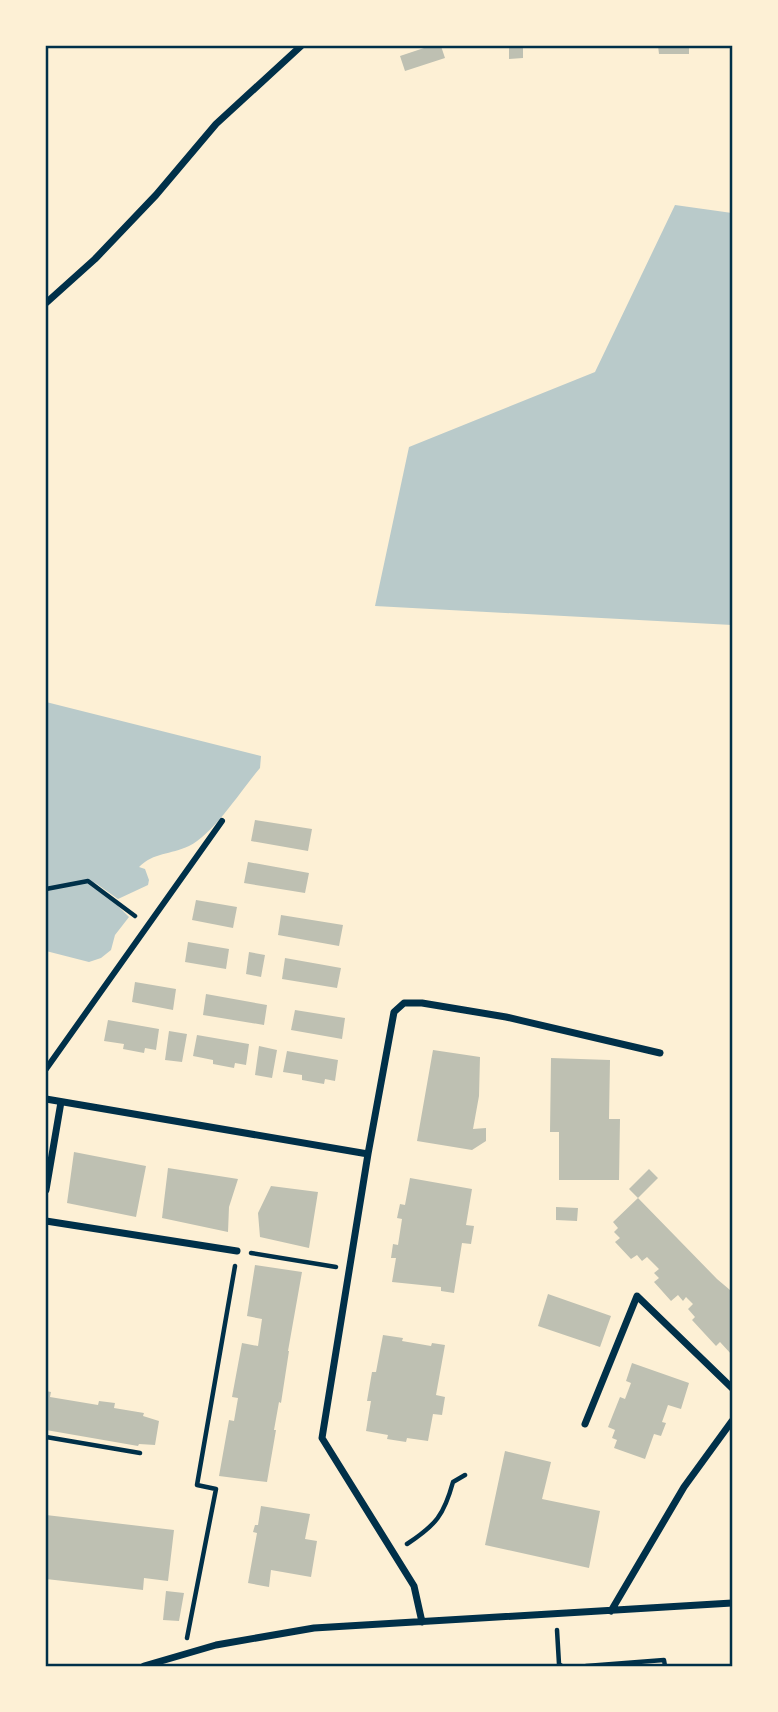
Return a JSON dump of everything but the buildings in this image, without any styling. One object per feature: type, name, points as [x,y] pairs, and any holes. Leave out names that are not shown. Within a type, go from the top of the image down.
[{"type":"street","points":[[46,303],[104,250],[156,195],[216,124],[300,46]]},
{"type":"street","points":[[46,1069],[222,821]]},
{"type":"street","points":[[422,1622],[414,1586],[322,1438],[394,1012],[404,1003],[422,1003],[506,1017],[660,1053]]},
{"type":"street","points":[[46,1099],[368,1154]]},
{"type":"street","points":[[46,1190],[61,1102]]},
{"type":"street","points":[[46,1221],[237,1251]]},
{"type":"street","points":[[585,1424],[638,1296],[733,1388]]},
{"type":"street","points":[[611,1611],[684,1487],[733,1421]]},
{"type":"street","points":[[144,1667],[185,1653],[281,1632],[733,1603]]},
{"type":"path","points":[[46,889],[88,881],[147,925]]},
{"type":"path","points":[[185,1653],[216,1489],[197,1485],[237,1251]]},
{"type":"path","points":[[266,1255],[349,1269]]},
{"type":"path","points":[[46,1437],[140,1453]]},
{"type":"path","points":[[394,1552],[435,1523],[447,1503],[453,1482],[465,1475]]},
{"type":"path","points":[[556,1615],[559,1664],[562,1667]]},
{"type":"path","points":[[586,1667],[664,1660],[665,1667]]},
{"type":"shaded area","points":[[675,205],[732,213],[732,625],[375,606],[409,447],[595,372]]},
{"type":"shaded area","points":[[46,702],[261,756],[260,768],[208,832],[189,846],[156,856],[139,867],[145,869],[148,885],[118,899],[94,882],[129,917],[115,935],[111,950],[101,958],[89,962],[46,951]]}]
